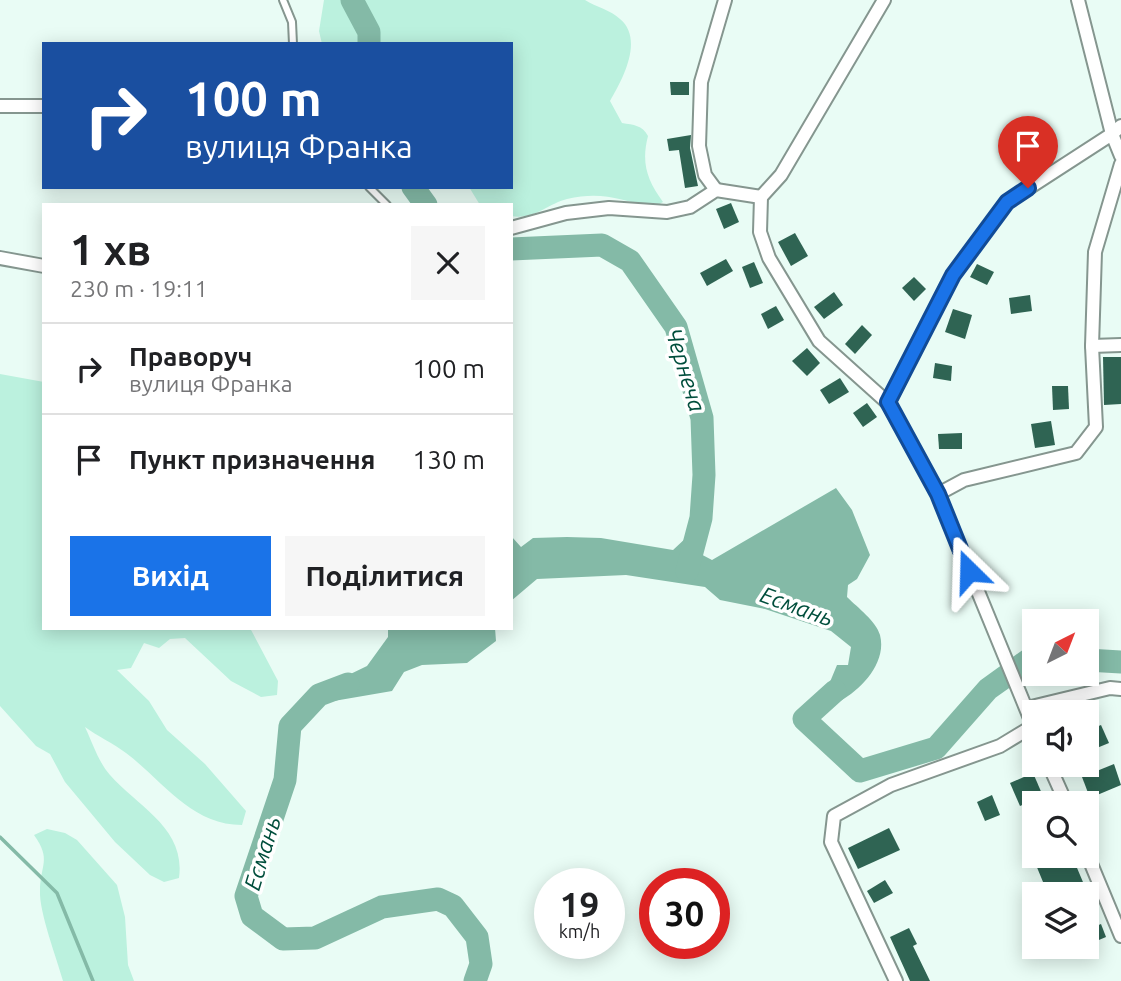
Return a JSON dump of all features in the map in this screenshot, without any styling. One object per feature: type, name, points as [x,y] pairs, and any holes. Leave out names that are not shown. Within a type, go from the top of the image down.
[{"type":"street","points":[[716,190],[705,175],[699,145],[701,82],[725,0]]},
{"type":"street","points":[[884,0],[781,176],[761,197],[760,232],[769,258],[819,341],[888,402],[938,494],[1024,700]]},
{"type":"street","points":[[1078,0],[1121,156]]},
{"type":"street","points":[[0,106],[42,106]]},
{"type":"street","points":[[888,402],[953,275],[1007,202],[1116,130]]},
{"type":"street","points":[[938,494],[964,480],[1076,453],[1096,427],[1092,346],[1096,252],[1121,164]]},
{"type":"street","points":[[513,227],[566,213],[609,208],[667,212],[690,207],[716,190],[761,197]]},
{"type":"street","points":[[0,258],[42,266]]},
{"type":"street","points":[[1092,346],[1121,345]]},
{"type":"street","points":[[1060,700],[1110,688],[1121,688]]},
{"type":"street","points":[[896,981],[831,842],[834,816],[891,785],[1000,746],[1022,734]]},
{"type":"street","points":[[1093,868],[1121,936]]},
{"type":"lane","points":[[284,0],[292,22],[293,42]]},
{"type":"lane","points":[[371,189],[385,203]]},
{"type":"shaded area","points":[[324,0],[585,0],[612,13],[627,27],[631,48],[625,71],[610,101],[622,123],[634,125],[646,132],[648,136],[645,163],[653,186],[663,202],[652,208],[610,197],[579,197],[560,201],[534,214],[519,217],[513,216],[513,203],[479,203],[470,189],[513,189],[513,42],[322,42],[319,31]]},
{"type":"shaded area","points":[[0,374],[42,382],[42,630],[251,630],[278,681],[277,695],[261,697],[231,681],[185,638],[170,639],[159,648],[144,643],[131,668],[117,670],[149,701],[167,730],[205,764],[246,811],[242,825],[208,818],[179,800],[126,753],[85,727],[106,770],[158,820],[175,845],[179,878],[164,882],[150,875],[115,842],[65,782],[50,754],[36,746],[0,706]]},
{"type":"shaded area","points":[[47,829],[65,833],[77,840],[117,885],[125,917],[128,965],[134,981],[63,981],[40,900],[44,857],[34,835]]},
{"type":"water","points":[[836,488],[852,510],[870,555],[857,579],[848,585],[847,597],[875,625],[880,635],[880,655],[871,674],[857,689],[837,703],[814,710],[825,694],[837,665],[848,665],[851,647],[831,631],[765,609],[720,600],[705,587],[626,575],[537,579],[513,599],[513,538],[521,547],[533,538],[567,537],[601,538],[673,550],[688,536],[693,550],[712,560]]},
{"type":"water","points":[[388,630],[495,630],[496,641],[467,663],[422,665],[404,672],[392,691],[328,702],[319,695],[336,681],[367,666],[388,637]]},
{"type":"building","points":[[670,82],[689,82],[689,95],[671,95]]},
{"type":"building","points":[[691,135],[690,148],[698,186],[685,188],[679,150],[669,151],[667,139]]},
{"type":"building","points":[[731,203],[739,222],[724,229],[716,209]]},
{"type":"building","points":[[795,233],[808,256],[791,266],[778,242]]},
{"type":"building","points":[[726,259],[733,271],[707,286],[700,273]]},
{"type":"building","points":[[754,262],[763,283],[750,288],[742,267]]},
{"type":"building","points":[[977,264],[994,272],[987,285],[970,277]]},
{"type":"building","points":[[914,277],[926,289],[914,301],[902,288]]},
{"type":"building","points":[[834,292],[843,305],[824,319],[814,307]]},
{"type":"building","points":[[1030,295],[1032,311],[1011,314],[1009,298]]},
{"type":"building","points":[[776,306],[784,320],[768,329],[761,314]]},
{"type":"building","points":[[953,309],[972,315],[965,339],[945,332]]},
{"type":"building","points":[[862,325],[872,335],[855,354],[845,344]]},
{"type":"building","points":[[807,348],[820,363],[807,376],[792,361]]},
{"type":"building","points":[[1103,357],[1121,357],[1121,404],[1104,405]]},
{"type":"building","points":[[935,363],[952,366],[951,381],[933,378]]},
{"type":"building","points":[[840,378],[849,392],[829,404],[820,390]]},
{"type":"building","points":[[1052,386],[1068,386],[1069,409],[1053,410]]},
{"type":"building","points":[[867,403],[877,417],[863,427],[853,413]]},
{"type":"building","points":[[1051,421],[1055,445],[1035,448],[1031,424]]},
{"type":"building","points":[[962,433],[962,449],[939,449],[938,434]]},
{"type":"building","points":[[1101,725],[1109,743],[1099,747]]},
{"type":"building","points":[[1114,764],[1121,785],[1099,794],[1099,791],[1087,791],[1082,777],[1099,777],[1099,770]]},
{"type":"building","points":[[1024,777],[1035,777],[1041,791],[1022,791],[1020,806],[1010,783]]},
{"type":"building","points":[[992,795],[1000,815],[985,821],[977,802]]},
{"type":"building","points":[[889,828],[900,850],[858,869],[848,848]]},
{"type":"building","points":[[1037,868],[1077,868],[1083,882],[1043,882]]},
{"type":"building","points":[[885,880],[893,893],[874,903],[867,891]]},
{"type":"building","points":[[1101,924],[1106,937],[1099,940]]},
{"type":"building","points":[[909,928],[917,944],[913,946],[930,981],[910,981],[890,937]]},
{"type":"waterway","name":"Чернеча","points":[[352,0],[369,32],[369,42]]},
{"type":"waterway","name":"Чернеча","points":[[414,189],[425,203]]},
{"type":"waterway","name":"Чернеча","points":[[513,249],[602,245],[630,261],[676,327],[702,418],[704,475],[701,518],[687,571]]},
{"type":"waterway","name":"Есмань","points":[[1099,661],[1121,662]]},
{"type":"waterway","name":"Есмань","points":[[835,691],[804,719],[860,771],[936,748],[988,689],[1022,665]]},
{"type":"waterway","name":"Есмань","points":[[348,684],[319,695],[290,726],[285,780],[246,896],[252,916],[283,939],[315,938],[382,907],[438,899],[453,906],[477,937],[481,964],[475,981]]},
{"type":"waterway","points":[[0,837],[57,893],[93,981]]},
{"type":"route","points":[[969,571],[938,494],[888,402],[953,275],[1007,202],[1028,188]]}]
